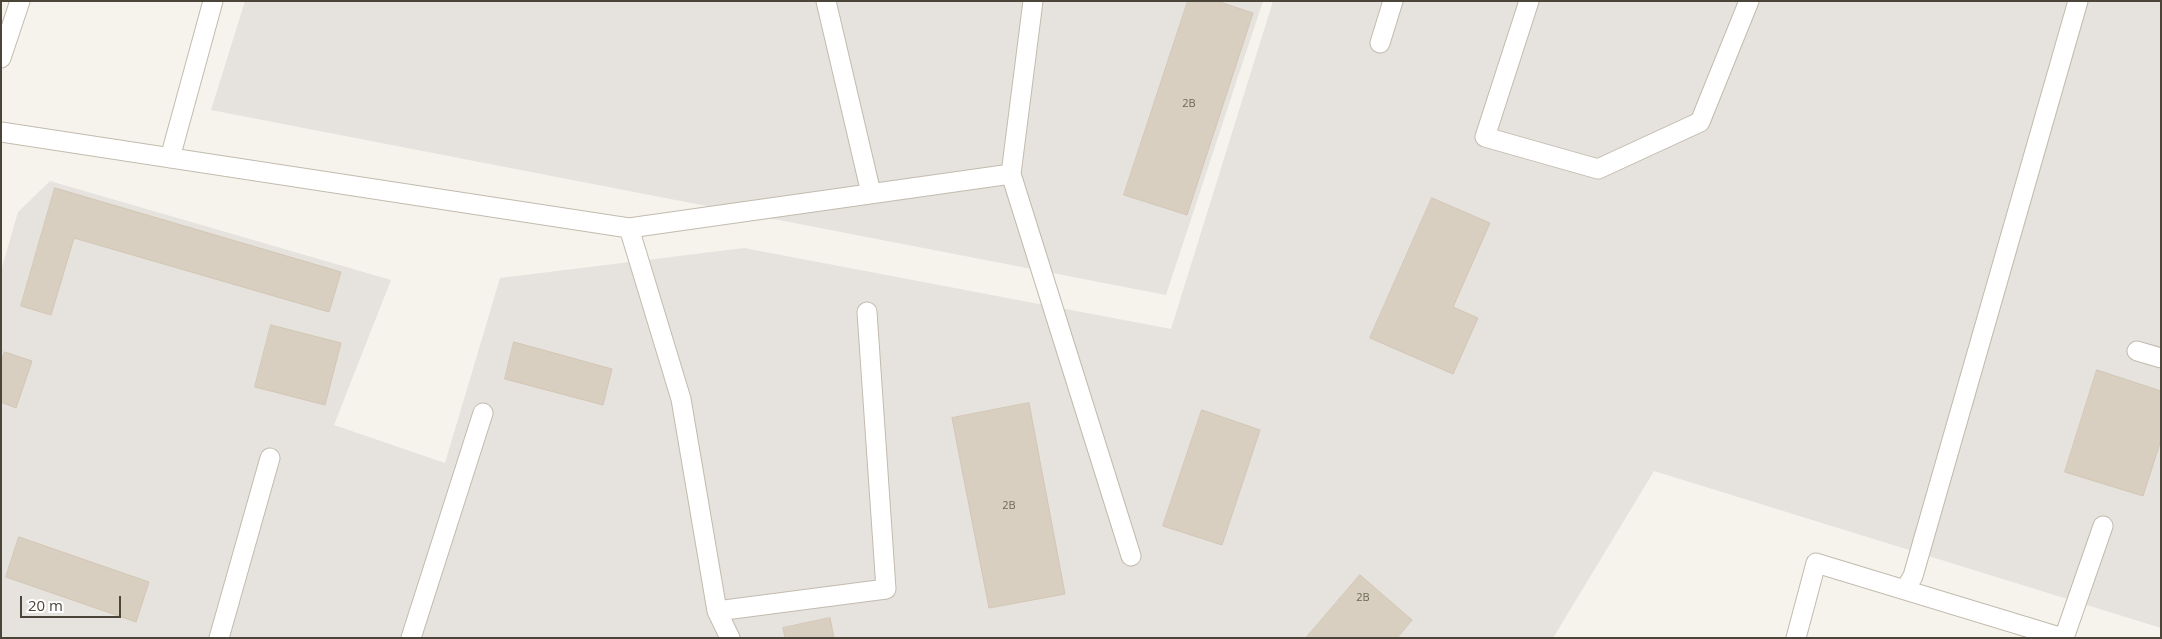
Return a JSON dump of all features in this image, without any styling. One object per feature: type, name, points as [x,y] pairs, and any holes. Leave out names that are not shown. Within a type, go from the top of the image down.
[{"type":"lane","points":[[1,58],[20,1]]},
{"type":"lane","points":[[170,158],[213,1]]},
{"type":"lane","points":[[826,1],[871,193]]},
{"type":"lane","points":[[1033,1],[1011,174],[1131,556]]},
{"type":"lane","points":[[1380,43],[1393,1]]},
{"type":"lane","points":[[1529,1],[1485,137],[1598,169],[1700,122],[1749,1]]},
{"type":"lane","points":[[1906,590],[1913,576],[2078,1]]},
{"type":"lane","points":[[1,132],[629,228],[1011,174]]},
{"type":"lane","points":[[629,228],[681,399],[717,611],[730,638]]},
{"type":"lane","points":[[717,611],[886,589],[867,312]]},
{"type":"lane","points":[[2137,351],[2161,358]]},
{"type":"lane","points":[[411,638],[483,413]]},
{"type":"lane","points":[[219,638],[270,458]]},
{"type":"lane","points":[[1796,638],[1816,563],[2064,638],[2103,526]]},
{"type":"shaded area","points":[[245,1],[1263,1],[1166,295],[211,110]]},
{"type":"shaded area","points":[[1273,1],[2161,1],[2161,628],[1654,471],[1553,638],[1,638],[1,271],[18,212],[50,181],[391,280],[334,425],[445,463],[500,278],[744,248],[1171,329]]},
{"type":"building","points":[[1188,1],[1217,1],[1253,13],[1187,215],[1124,195]]},
{"type":"building","points":[[55,188],[341,272],[329,312],[74,238],[51,315],[21,306]]},
{"type":"building","points":[[1432,198],[1490,223],[1453,307],[1478,318],[1453,374],[1370,338]]},
{"type":"building","points":[[271,325],[341,343],[325,405],[255,387]]},
{"type":"building","points":[[514,342],[612,369],[603,405],[505,379]]},
{"type":"building","points":[[5,352],[32,361],[16,408],[1,402],[1,362]]},
{"type":"building","points":[[2097,370],[2161,391],[2161,440],[2143,496],[2065,472]]},
{"type":"building","points":[[1029,403],[1065,594],[989,608],[952,418]]},
{"type":"building","points":[[1202,410],[1260,430],[1222,545],[1163,526]]},
{"type":"building","points":[[19,537],[149,582],[136,622],[6,577]]},
{"type":"building","points":[[1360,575],[1412,620],[1397,638],[1306,638]]},
{"type":"building","points":[[830,618],[834,638],[785,638],[783,628]]}]
